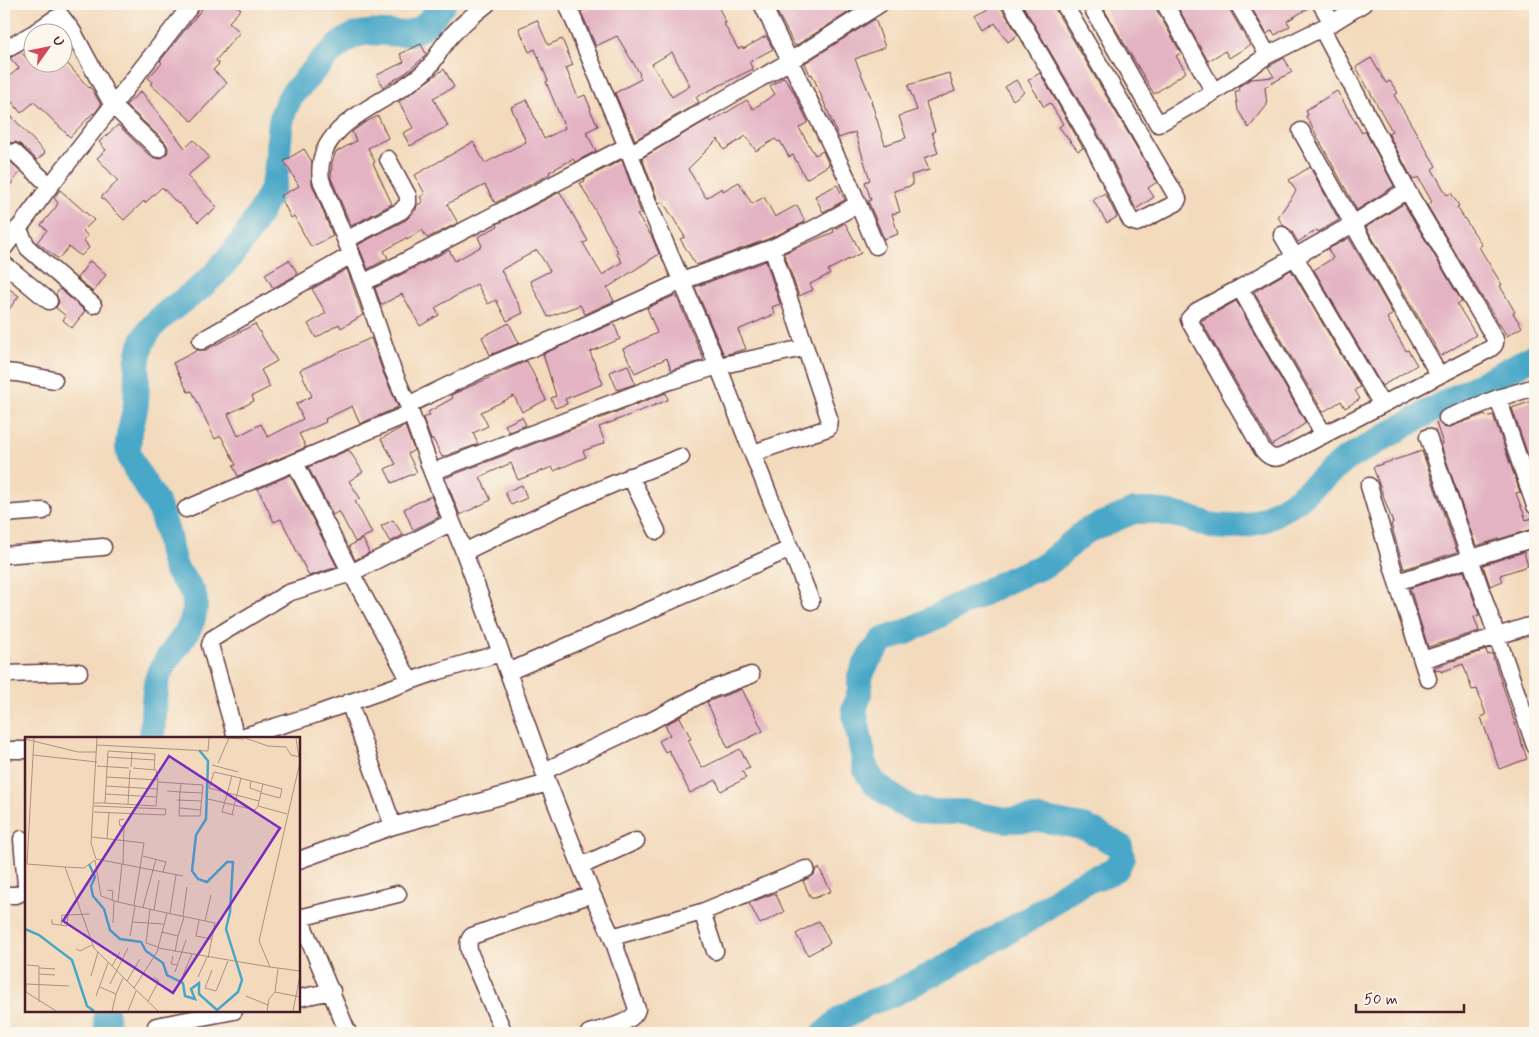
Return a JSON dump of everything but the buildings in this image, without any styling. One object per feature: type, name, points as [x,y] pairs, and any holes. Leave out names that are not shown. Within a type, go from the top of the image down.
[{"type":"street","points":[[4,248],[192,4]]},
{"type":"street","points":[[487,4],[444,45],[429,67],[404,87],[349,121],[326,147],[320,170],[321,180],[363,283],[392,368],[464,552],[546,777],[592,894],[612,937],[637,1010],[629,1020],[589,1033]]},
{"type":"street","points":[[567,4],[651,210],[718,366],[811,600]]},
{"type":"street","points":[[762,4],[858,204],[876,246]]},
{"type":"street","points":[[363,283],[628,150],[790,61],[880,4]]},
{"type":"street","points":[[1011,4],[1094,145],[1131,221],[1138,223],[1176,203],[1178,199],[1064,4]]},
{"type":"street","points":[[1090,4],[1158,124],[1214,92],[1268,55],[1327,31],[1363,4]]},
{"type":"street","points":[[1165,4],[1214,92]]},
{"type":"street","points":[[1238,4],[1268,55]]},
{"type":"street","points":[[1321,4],[1327,31],[1407,190],[1496,340],[1491,348],[1283,456],[1274,459],[1268,456],[1247,424],[1190,322],[1190,316],[1197,310],[1353,224],[1407,190]]},
{"type":"street","points":[[58,10],[73,32],[113,106],[158,149]]},
{"type":"street","points":[[50,22],[54,19],[58,10]]},
{"type":"street","points":[[4,50],[22,40]]},
{"type":"street","points":[[1301,131],[1440,375]]},
{"type":"street","points":[[14,152],[50,186]]},
{"type":"street","points":[[201,340],[348,247],[401,211],[408,203],[408,196],[388,160]]},
{"type":"street","points":[[186,509],[295,463],[346,439],[409,409],[482,369],[682,281],[772,248],[815,228],[858,204]]},
{"type":"street","points":[[18,228],[28,248],[93,305]]},
{"type":"street","points":[[1282,234],[1382,405]]},
{"type":"street","points":[[753,453],[828,428],[829,418],[772,248]]},
{"type":"street","points":[[4,264],[49,302]]},
{"type":"street","points":[[1240,288],[1324,435]]},
{"type":"street","points":[[432,472],[667,382],[718,366],[804,348]]},
{"type":"street","points":[[4,372],[54,380]]},
{"type":"street","points":[[1447,418],[1498,398],[1535,387]]},
{"type":"street","points":[[1498,398],[1535,506]]},
{"type":"street","points":[[1428,437],[1535,746]]},
{"type":"street","points":[[464,552],[630,476],[681,457]]},
{"type":"street","points":[[295,463],[351,573],[410,681]]},
{"type":"street","points":[[630,476],[658,531]]},
{"type":"street","points":[[1369,486],[1428,679]]},
{"type":"street","points":[[4,514],[43,511]]},
{"type":"street","points":[[237,737],[210,646],[212,639],[288,593],[351,573],[452,522]]},
{"type":"street","points":[[1397,582],[1535,538]]},
{"type":"street","points":[[4,555],[103,547]]},
{"type":"street","points":[[508,672],[790,548]]},
{"type":"street","points":[[1422,660],[1535,624]]},
{"type":"street","points":[[240,737],[501,653]]},
{"type":"street","points":[[4,674],[79,672]]},
{"type":"street","points":[[300,860],[393,826],[546,777],[707,692],[751,675]]},
{"type":"street","points":[[349,702],[393,826]]},
{"type":"street","points":[[4,750],[25,750]]},
{"type":"street","points":[[22,839],[25,874]]},
{"type":"street","points":[[581,866],[636,841]]},
{"type":"street","points":[[612,937],[702,912],[806,869]]},
{"type":"street","points":[[4,895],[16,895],[25,891]]},
{"type":"street","points":[[300,917],[398,894]]},
{"type":"street","points":[[504,1033],[470,954],[468,948],[469,939],[472,936],[592,894]]},
{"type":"street","points":[[702,912],[715,951]]},
{"type":"street","points":[[300,919],[348,1033]]},
{"type":"street","points":[[300,998],[332,992]]},
{"type":"street","points":[[156,1026],[229,1012]]},
{"type":"waterway","points":[[152,737],[154,696],[157,680],[163,665],[191,624],[194,615],[195,599],[191,589],[174,565],[168,536],[159,508],[134,467],[129,454],[128,441],[137,394],[138,362],[141,346],[155,323],[212,277],[240,244],[256,220],[274,183],[282,117],[293,93],[335,48],[351,37],[368,33],[411,32],[426,24],[443,4]]},
{"type":"waterway","points":[[825,1033],[842,1018],[868,1003],[891,995],[948,966],[1034,916],[1084,882],[1109,873],[1117,868],[1122,857],[1120,846],[1087,828],[1040,819],[1006,820],[963,812],[916,810],[902,804],[874,783],[866,770],[854,710],[860,691],[860,676],[869,658],[883,640],[904,633],[1011,579],[1046,565],[1086,531],[1134,511],[1154,511],[1186,517],[1211,526],[1233,527],[1265,519],[1297,500],[1345,460],[1435,408],[1535,356]]},
{"type":"waterway","points":[[106,1012],[107,1033]]}]
